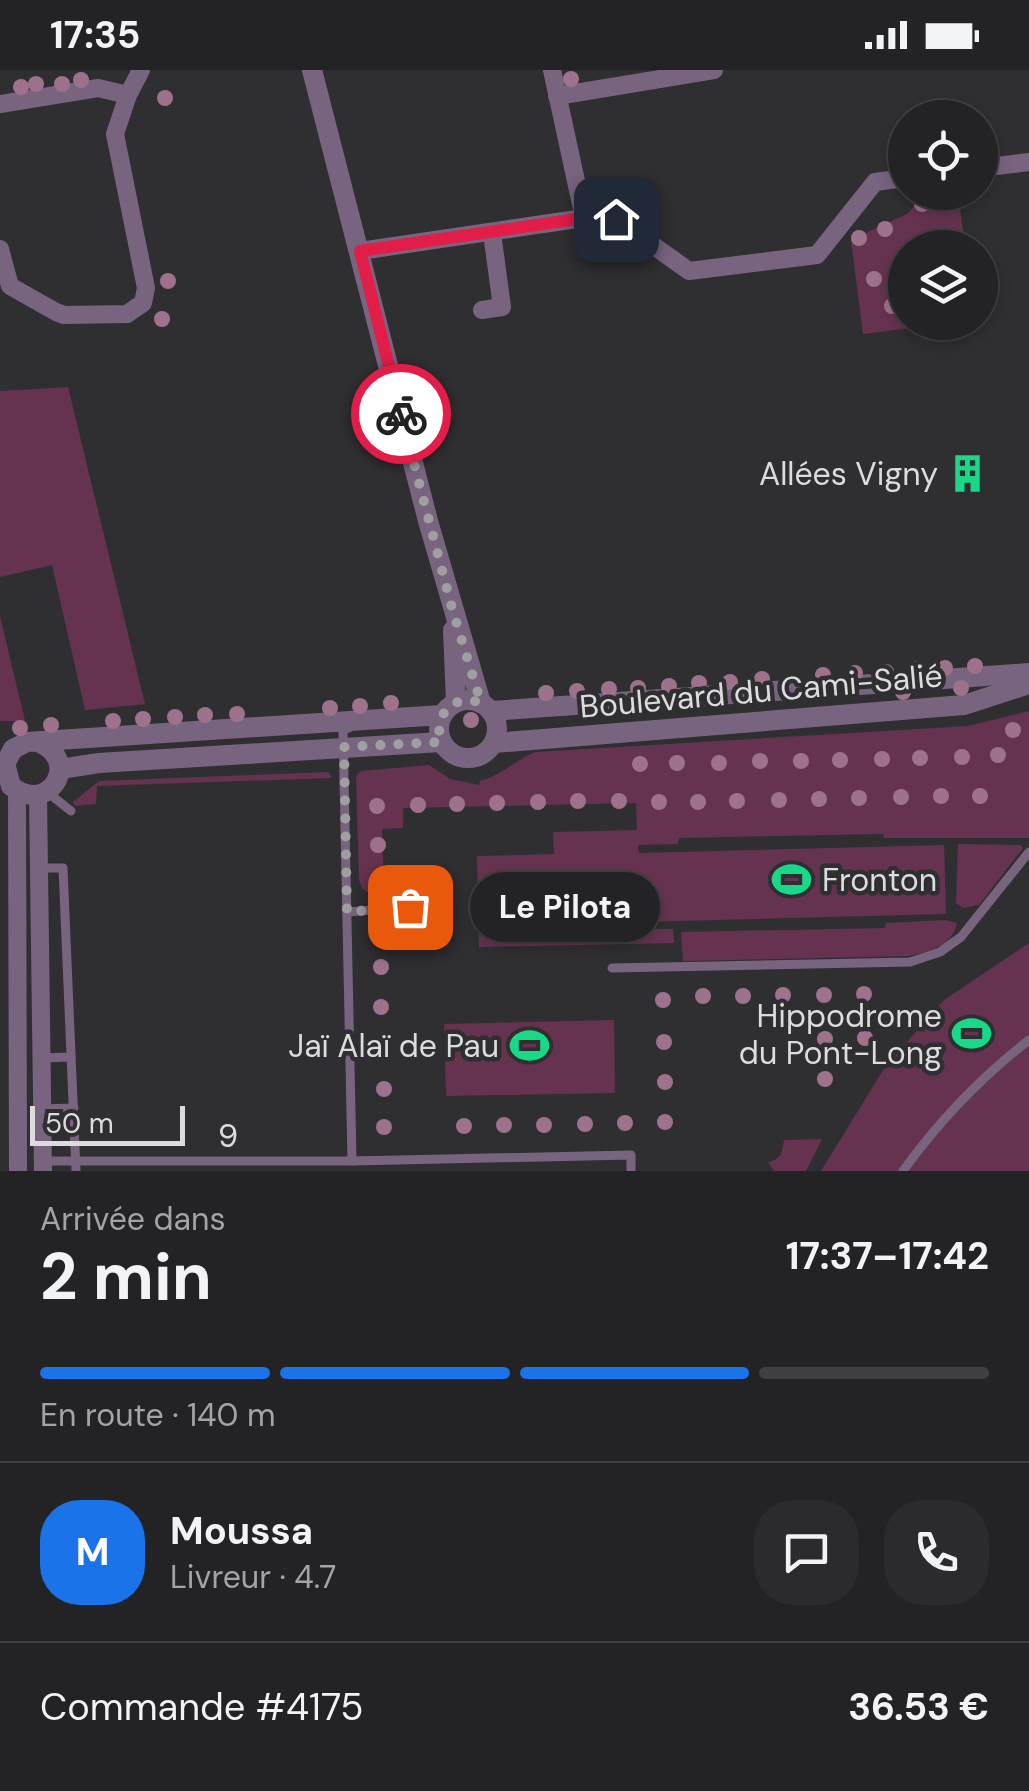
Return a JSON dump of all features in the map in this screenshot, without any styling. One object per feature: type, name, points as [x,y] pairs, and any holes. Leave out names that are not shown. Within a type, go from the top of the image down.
[{"type":"street","points":[[0,249],[10,286],[56,312],[127,314],[143,303],[146,288],[115,134],[141,70]]},
{"type":"street","points":[[312,70],[452,608],[486,707],[497,726],[494,743],[480,756],[462,758],[441,742],[439,724],[449,709],[452,608]]},
{"type":"street","points":[[552,70],[584,218]]},
{"type":"street","points":[[558,96],[613,78],[714,70]]},
{"type":"street","points":[[0,104],[98,88],[128,95]]},
{"type":"street","points":[[998,166],[1029,162]]},
{"type":"street","points":[[360,251],[584,218],[616,219],[689,271],[817,255],[874,182],[888,180]]},
{"type":"street","points":[[482,310],[502,306],[492,233]]},
{"type":"street","name":"Boulevard du Cami-Salié","points":[[486,707],[1029,673]]},
{"type":"street","name":"Boulevard du Cami-Salié","points":[[494,743],[964,705],[1029,684]]},
{"type":"street","points":[[18,1171],[7,778],[8,756],[20,744],[380,717],[449,709],[473,700],[486,707]]},
{"type":"street","points":[[60,769],[99,763],[441,742]]},
{"type":"street","points":[[20,744],[54,752],[60,769],[54,786],[43,793]]},
{"type":"street","points":[[7,778],[43,793]]},
{"type":"street","points":[[43,793],[39,868],[43,1166]]},
{"type":"lane","points":[[345,1164],[347,912],[343,730],[380,717]]},
{"type":"lane","points":[[43,793],[71,810]]},
{"type":"lane","points":[[612,968],[910,962],[940,952],[961,937],[1029,852]]},
{"type":"lane","points":[[39,868],[63,868],[76,1166]]},
{"type":"lane","points":[[347,912],[410,907]]},
{"type":"lane","points":[[40,912],[65,911]]},
{"type":"lane","points":[[40,961],[67,960]]},
{"type":"lane","points":[[41,1009],[69,1008]]},
{"type":"lane","points":[[903,1171],[960,1100],[1029,1040]]},
{"type":"lane","points":[[42,1058],[71,1058]]},
{"type":"lane","points":[[42,1109],[74,1108]]},
{"type":"lane","name":"9","points":[[43,1166],[375,1166],[631,1154],[631,1171]]},
{"type":"shaded area","points":[[911,210],[960,210],[963,230],[888,230],[888,331],[863,334],[851,240]]},
{"type":"shaded area","points":[[68,387],[145,704],[85,710],[52,565],[0,577],[0,391]]},
{"type":"shaded area","points":[[0,616],[25,721],[0,721]]},
{"type":"shaded area","points":[[1029,711],[1029,838],[884,838],[883,834],[679,838],[678,844],[638,845],[639,853],[944,845],[946,914],[640,922],[640,929],[673,929],[674,943],[479,947],[477,856],[554,854],[553,832],[637,830],[636,803],[403,808],[403,828],[382,829],[384,885],[398,886],[398,895],[371,895],[359,880],[356,776],[361,771],[429,765],[450,779],[479,785],[535,752],[968,726]]},
{"type":"shaded area","points":[[328,772],[332,778],[97,786],[96,804],[75,806],[73,802],[99,781]]},
{"type":"shaded area","points":[[958,844],[1023,848],[979,905],[963,908],[956,903]]},
{"type":"shaded area","points":[[886,923],[957,923],[945,942],[908,956],[683,961],[681,932],[885,928]]},
{"type":"shaded area","name":"Hippodrome du Pont-Long","points":[[1029,943],[1029,1171],[821,1171],[885,1067],[944,1000]]},
{"type":"shaded area","name":"Jaï Alaï de Pau","points":[[614,1020],[615,1093],[446,1096],[444,1024]]},
{"type":"shaded area","points":[[822,1139],[806,1171],[774,1171],[768,1162],[779,1157],[784,1140]]},
{"type":"way so far","points":[[401,414],[481,703],[464,700],[448,708],[439,724],[441,742],[344,747],[347,912],[410,907]]},
{"type":"place","name":"Allées Vigny","points":[[968,474]]},
{"type":"place","name":"Fronton","points":[[792,880]]},
{"type":"place","name":"Le Pilota","points":[[410,907]]},
{"type":"place","name":"Hippodrome du Pont-Long","points":[[972,1034]]},
{"type":"place","name":"Jaï Alaï de Pau","points":[[529,1046]]},
{"type":"route","points":[[401,414],[360,251],[584,218],[616,219]]}]
